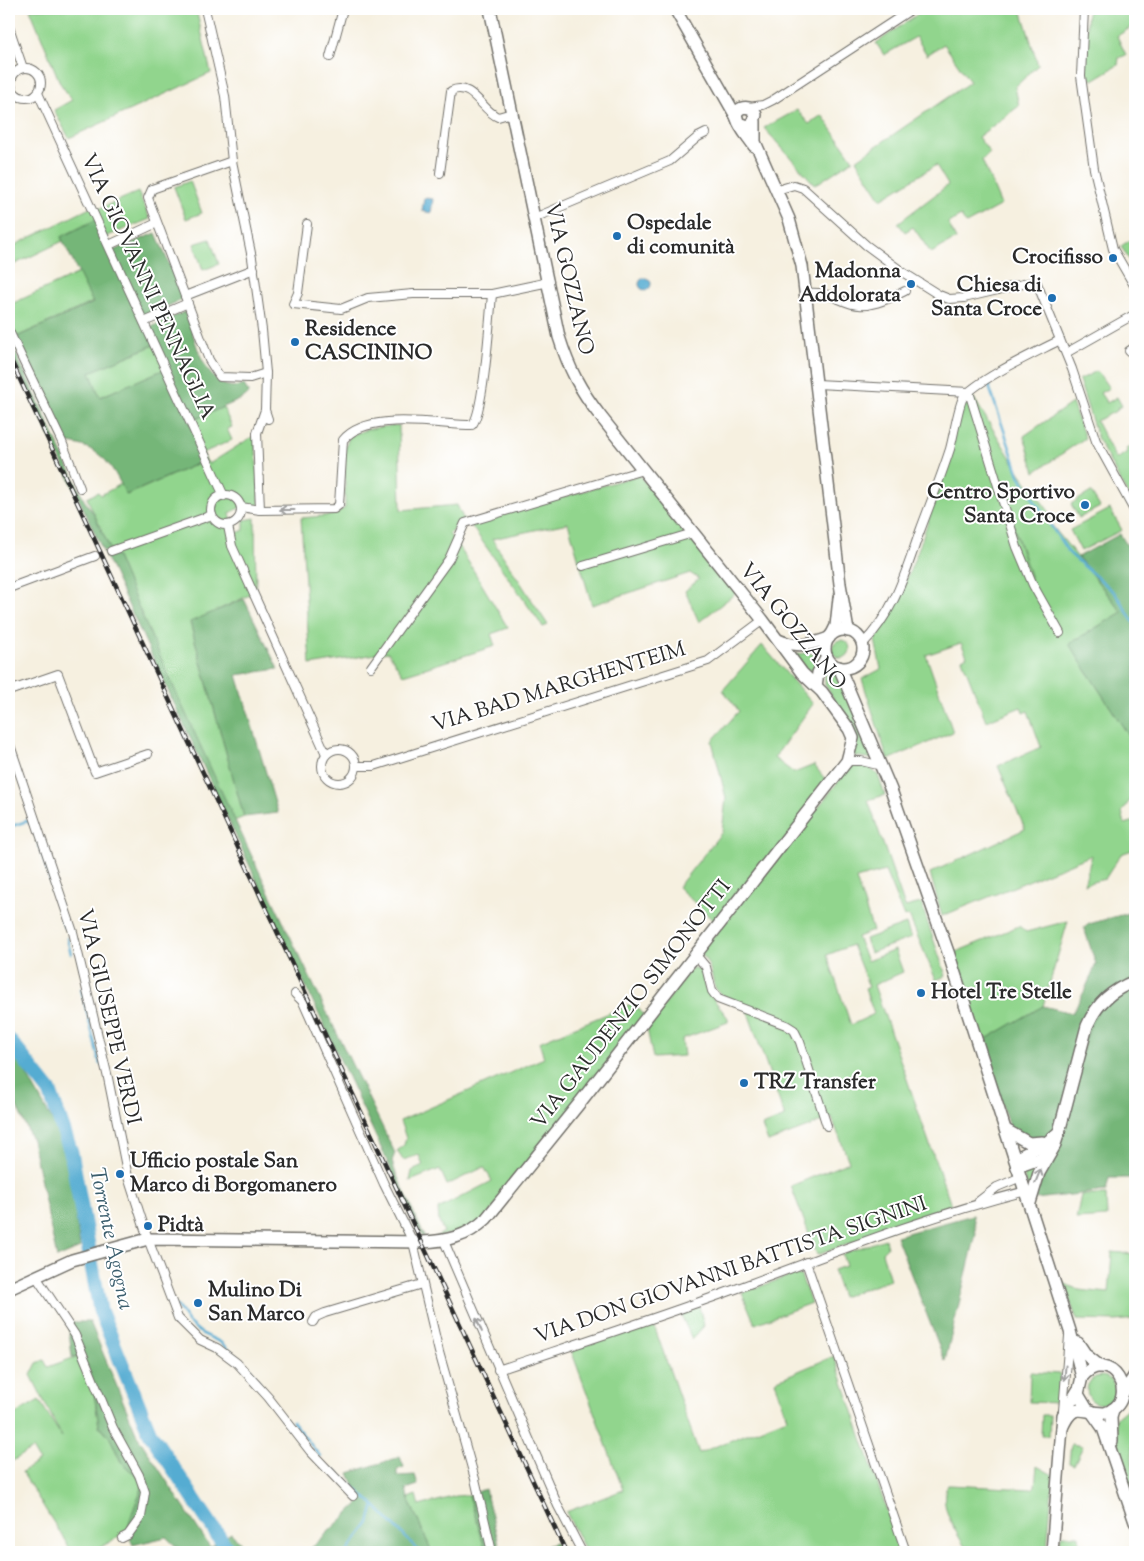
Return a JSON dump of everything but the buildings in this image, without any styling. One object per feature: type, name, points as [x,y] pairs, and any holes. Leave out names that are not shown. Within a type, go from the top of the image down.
[{"type":"street","points":[[205,9],[225,96],[232,161],[254,269],[266,373],[265,410],[256,434],[260,510]]},
{"type":"street","points":[[330,57],[343,9]]},
{"type":"street","name":"VIA GOZZANO","points":[[490,9],[549,282],[559,337],[568,367],[582,392],[763,620],[802,673],[819,689],[849,729],[853,738],[851,748]]},
{"type":"street","points":[[675,9],[758,152],[777,190],[796,243],[806,293],[840,584],[848,631]]},
{"type":"street","points":[[738,120],[738,112],[747,107],[763,105],[811,77],[912,9]]},
{"type":"street","points":[[1084,9],[1081,60],[1082,92],[1094,169],[1113,249],[1135,287]]},
{"type":"street","points":[[9,27],[23,68]]},
{"type":"street","points":[[23,68],[35,70],[42,81],[38,92],[28,98],[22,98],[13,91],[11,80],[17,70],[23,68]]},
{"type":"street","points":[[440,173],[451,91],[467,91],[498,117],[512,113]]},
{"type":"street","name":"VIA GIOVANNI PENNAGLIA","points":[[38,92],[224,496]]},
{"type":"street","points":[[728,99],[754,110],[756,120]]},
{"type":"street","points":[[758,152],[754,132],[756,120],[763,105]]},
{"type":"street","points":[[738,120],[748,126],[756,120]]},
{"type":"street","points":[[534,218],[670,161],[698,137],[706,133]]},
{"type":"street","points":[[232,161],[152,189],[148,198],[209,360],[220,377],[250,378],[266,373]]},
{"type":"street","points":[[777,190],[794,185],[800,186],[866,245],[904,273],[944,297],[964,298],[1036,281],[1066,353],[1096,441],[1135,512]]},
{"type":"street","points":[[108,245],[156,223]]},
{"type":"street","points":[[307,224],[298,293],[293,304],[341,309],[368,298],[413,294],[492,294],[549,282]]},
{"type":"street","points":[[144,322],[254,269]]},
{"type":"street","points":[[806,293],[822,292],[853,304],[885,301],[905,291]]},
{"type":"street","points":[[241,507],[260,510],[334,509],[339,504],[342,445],[349,432],[359,427],[397,422],[472,425],[477,421],[492,294]]},
{"type":"street","points":[[1066,353],[1135,314]]},
{"type":"street","points":[[9,331],[62,442],[80,488]]},
{"type":"street","points":[[778,640],[786,647],[794,650],[852,666],[860,659],[862,645],[880,626],[898,595],[947,458],[956,429],[961,400],[968,392],[1060,340]]},
{"type":"street","points":[[817,384],[968,392]]},
{"type":"street","points":[[968,392],[1017,547],[1033,585],[1060,633]]},
{"type":"street","points":[[265,410],[268,418]]},
{"type":"street","points":[[371,667],[450,559],[460,536],[461,528],[465,523],[643,470]]},
{"type":"street","points":[[224,496],[237,499],[241,507],[237,521],[228,526],[218,523],[212,515],[215,501],[224,496]]},
{"type":"street","points":[[112,550],[212,515]]},
{"type":"street","points":[[228,526],[232,546],[326,754],[322,769],[332,782],[348,780],[356,766],[352,755],[337,749],[326,754]]},
{"type":"street","points":[[583,566],[693,533]]},
{"type":"street","points":[[9,588],[95,556]]},
{"type":"street","points":[[819,689],[818,673],[831,660],[830,636],[836,626],[840,584]]},
{"type":"street","name":"VIA BAD MARGHENTEIM","points":[[356,766],[374,766],[708,660],[763,620]]},
{"type":"street","points":[[778,640],[790,645],[804,646],[848,631],[857,636],[862,645]]},
{"type":"street","name":"VIA GOZZANO","points":[[831,660],[854,700],[882,766],[1006,1130]]},
{"type":"street","name":"VIA GOZZANO","points":[[852,666],[854,700]]},
{"type":"street","points":[[9,691],[58,674],[94,772],[148,754]]},
{"type":"street","name":"VIA GIUSEPPE VERDI","points":[[9,742],[73,932],[108,1078],[124,1160],[148,1239],[178,1318],[200,1340],[217,1348],[237,1363],[268,1397],[310,1451],[353,1496]]},
{"type":"street","name":"VIA GAUDENZIO SIMONOTTI","points":[[9,1290],[72,1260],[148,1239],[413,1242],[444,1241],[468,1234],[486,1219],[695,954],[847,761],[851,748]]},
{"type":"street","points":[[847,761],[861,760],[882,766]]},
{"type":"street","points":[[695,954],[706,967],[712,991],[718,999],[786,1025],[794,1030],[800,1042],[827,1126]]},
{"type":"street","points":[[1030,1203],[1039,1172],[1050,1151],[1087,1026],[1093,1012],[1102,1001],[1120,988],[1135,981]]},
{"type":"street","points":[[295,994],[303,1002],[384,1184],[413,1242],[422,1284],[492,1552]]},
{"type":"street","points":[[1006,1130],[1029,1143],[1036,1144],[1055,1135]]},
{"type":"street","points":[[1006,1130],[1070,1331],[1082,1377]]},
{"type":"street","points":[[1017,1168],[1055,1135]]},
{"type":"street","points":[[1017,1168],[1039,1159],[1050,1151]]},
{"type":"street","name":"VIA DON GIOVANNI BATTISTA SIGNINI","points":[[975,1204],[1017,1168]]},
{"type":"street","name":"VIA DON GIOVANNI BATTISTA SIGNINI","points":[[498,1370],[615,1332],[806,1262],[975,1204],[1026,1190]]},
{"type":"street","points":[[444,1241],[558,1506],[582,1552]]},
{"type":"street","points":[[806,1262],[906,1552]]},
{"type":"street","points":[[36,1278],[75,1335],[113,1428],[139,1475],[145,1492],[141,1517],[128,1535],[122,1538]]},
{"type":"street","points":[[313,1322],[316,1317],[325,1313],[422,1284]]},
{"type":"street","points":[[1062,1428],[1069,1414],[1078,1410],[1105,1413],[1113,1409],[1120,1403],[1135,1373],[1115,1372],[1101,1367],[1086,1355],[1070,1331]]},
{"type":"street","points":[[1052,1552],[1070,1331]]},
{"type":"street","points":[[1063,1415],[1078,1390],[1082,1377],[1090,1370],[1101,1367]]},
{"type":"street","points":[[1115,1372],[1122,1382],[1124,1393]]},
{"type":"street","points":[[1078,1390],[1080,1400],[1103,1428],[1135,1522]]},
{"type":"street","points":[[1112,1452],[1111,1418],[1113,1409]]},
{"type":"green space","points":[[30,9],[196,9],[211,73],[69,138],[54,110],[72,100],[60,83]]},
{"type":"green space","points":[[925,9],[1021,9],[1038,65],[1015,87],[1019,106],[978,137],[990,153],[982,160],[1001,205],[966,224],[961,216],[948,223],[956,239],[931,253],[913,227],[905,232],[898,223],[948,185],[936,165],[881,199],[856,160],[970,82],[944,44],[927,55],[916,37],[884,55],[876,43]]},
{"type":"green space","points":[[1088,9],[1135,9],[1135,25],[1117,36],[1126,55],[1119,58],[1118,65],[1093,80],[1087,77],[1085,52]]},
{"type":"green space","points":[[797,110],[809,124],[822,115],[853,160],[815,185],[764,128]]},
{"type":"green space","points":[[190,181],[202,213],[186,219],[174,187]]},
{"type":"green space","points":[[138,192],[150,219],[105,237],[61,237],[63,241],[9,267],[9,248],[92,207],[94,211]]},
{"type":"green space","points":[[97,219],[112,251],[156,233],[184,299],[142,317],[147,329],[186,311],[198,349],[211,374],[220,382],[231,386],[244,385],[249,393],[242,399],[189,422],[206,460],[126,495],[115,473],[103,458],[86,447],[62,442],[12,339],[93,303],[61,237]],"holes":[[[154,345],[165,369],[100,397],[90,372]]]},
{"type":"green space","points":[[1135,237],[1135,270],[1121,246]]},
{"type":"green space","points":[[210,239],[219,264],[203,270],[194,244]]},
{"type":"green space","points":[[79,273],[93,302],[12,339],[9,331],[9,305]]},
{"type":"green space","points":[[9,339],[84,500],[94,514],[111,551],[114,550],[215,778],[395,1153],[392,1161],[395,1171],[425,1238],[423,1238],[9,349]]},
{"type":"green space","points":[[154,345],[165,369],[100,397],[90,372]]},
{"type":"green space","points":[[1097,371],[1109,388],[1100,393],[1107,403],[1117,397],[1122,406],[1096,421],[1116,459],[1128,452],[1126,449],[1135,444],[1135,508],[1098,440],[1079,380]]},
{"type":"green space","points":[[970,392],[1020,473],[1048,510],[1050,523],[1122,612],[1069,644],[1135,745],[1132,797],[1122,812],[1125,824],[1135,821],[1135,849],[1121,854],[1105,879],[1084,884],[1092,855],[942,916],[930,873],[1025,829],[998,766],[1041,747],[1028,711],[1023,713],[1021,707],[986,721],[962,659],[967,656],[961,643],[926,655],[953,732],[888,760],[862,679],[881,669],[875,640],[891,612],[917,554],[937,493],[963,400],[968,395],[1033,585]]},
{"type":"green space","points":[[1072,403],[1085,438],[1035,472],[1024,436]]},
{"type":"green space","points":[[223,407],[232,427],[227,429],[232,440],[203,453],[189,422]]},
{"type":"green space","points":[[399,425],[401,510],[457,505],[464,520],[449,534],[463,553],[508,628],[491,634],[495,646],[403,675],[388,652],[310,665],[301,518],[333,515],[345,508],[345,449],[349,437],[379,427]]},
{"type":"green space","points":[[255,435],[260,510],[241,507],[230,513],[235,534],[244,530],[244,520],[255,518],[256,592],[190,623],[244,817],[234,821],[151,639],[114,550],[111,551],[87,498],[98,492],[101,495],[121,484],[127,495],[206,460],[209,464]]},
{"type":"green space","points":[[639,475],[736,593],[699,622],[685,591],[699,579],[690,573],[592,605],[568,523],[492,539],[548,625],[543,627],[470,524]]},
{"type":"green space","name":"Centro Sportivo Santa Croce","points":[[1091,492],[1100,507],[1079,518],[1071,504]]},
{"type":"green space","points":[[1110,509],[1122,530],[1081,551],[1070,530]]},
{"type":"green space","points":[[1120,534],[1135,558],[1135,745],[1069,644],[1122,612],[1078,557]]},
{"type":"green space","points":[[244,599],[278,669],[237,675],[278,813],[244,817],[190,622]]},
{"type":"green space","points":[[841,640],[847,643],[850,649],[847,655],[841,658],[835,655],[832,649],[835,643]]},
{"type":"green space","points":[[762,645],[813,704],[774,758],[794,773],[814,765],[829,784],[718,925],[678,887],[722,832],[726,798],[712,741],[739,711],[723,690]]},
{"type":"green space","points":[[797,654],[813,654],[818,659],[818,667],[813,671],[805,669],[796,657]]},
{"type":"green space","points":[[835,672],[842,678],[875,759],[853,756],[853,729],[825,685],[825,675]]},
{"type":"green space","points":[[851,765],[867,765],[878,775],[885,795],[868,800],[905,907],[921,903],[946,976],[936,980],[909,916],[904,917],[885,871],[856,879],[873,931],[857,937],[867,961],[895,950],[903,972],[874,985],[952,1208],[817,1255],[791,1186],[849,1162],[832,1118],[768,1142],[762,1126],[785,1117],[745,1004],[731,999],[716,989],[711,971],[700,952],[786,849]],"holes":[[[852,945],[869,987],[865,989],[874,1014],[851,1025],[827,955]]]},
{"type":"green space","points":[[1135,911],[1135,978],[1104,995],[1055,1132],[1039,1140],[1030,1141],[1010,1129],[981,1042],[1043,1006],[1072,1013],[1084,992],[1096,964],[1084,928],[1089,924]]},
{"type":"green space","points":[[1068,921],[1043,1006],[981,1042],[951,954],[1019,926],[1026,932]]},
{"type":"green space","points":[[906,924],[911,938],[870,953],[865,939]]},
{"type":"green space","points":[[694,967],[701,971],[705,988],[728,1018],[728,1022],[682,1039],[684,1056],[653,1058],[647,1029],[689,971]]},
{"type":"green space","points":[[1135,985],[1135,1178],[1109,1178],[1106,1191],[1035,1199],[1092,1021],[1101,1006]]},
{"type":"green space","points":[[631,1004],[639,1009],[646,1018],[478,1227],[434,1238],[444,1232],[439,1222],[438,1209],[492,1181],[484,1167],[447,1185],[440,1169],[410,1181],[412,1171],[423,1166],[419,1155],[403,1160],[397,1151],[404,1145],[406,1138],[400,1121],[544,1058],[539,1042]]},
{"type":"green space","points":[[9,1049],[18,1059],[56,1127],[69,1165],[80,1248],[57,1258],[32,1140],[9,1089]]},
{"type":"green space","points":[[1041,1162],[1028,1189],[1021,1169]]},
{"type":"green space","points":[[1081,1195],[1106,1195],[1107,1217],[1076,1219]]},
{"type":"green space","points":[[973,1215],[976,1234],[945,1361],[896,1236]]},
{"type":"green space","points":[[885,1239],[887,1247],[882,1252],[890,1280],[842,1297],[833,1270],[846,1266],[842,1254]]},
{"type":"green space","points":[[1112,1252],[1135,1254],[1135,1319],[1116,1321],[1077,1320],[1063,1283],[1079,1290],[1109,1293]]},
{"type":"green space","points":[[795,1274],[801,1276],[811,1303],[755,1324],[742,1293]]},
{"type":"green space","points":[[699,1306],[704,1326],[692,1339],[682,1317],[684,1312]]},
{"type":"green space","points":[[68,1322],[90,1322],[138,1437],[210,1547],[231,1533],[249,1552],[182,1552],[166,1537],[133,1545],[129,1529],[130,1521],[143,1482],[121,1462],[110,1438],[99,1426],[94,1393],[81,1355],[72,1357]]},
{"type":"green space","points":[[653,1323],[699,1453],[787,1418],[775,1381],[834,1356],[901,1552],[586,1552],[566,1512],[623,1490],[571,1350]]},
{"type":"green space","points":[[81,1355],[94,1393],[99,1426],[110,1438],[121,1462],[143,1482],[130,1522],[128,1536],[121,1535],[93,1552],[72,1552],[22,1472],[39,1461],[32,1449],[11,1462],[9,1458],[9,1415],[12,1416],[39,1400],[62,1437],[31,1375],[37,1363],[44,1360],[48,1367]]},
{"type":"green space","points":[[1030,1372],[1060,1374],[1061,1403],[1029,1402]]},
{"type":"green space","points":[[1101,1376],[1111,1380],[1115,1390],[1111,1400],[1101,1404],[1091,1400],[1087,1390],[1091,1380]]},
{"type":"green space","points":[[1135,1385],[1135,1399],[1131,1413],[1135,1426],[1132,1457],[1135,1501],[1120,1450],[1116,1418],[1130,1406]]},
{"type":"green space","points":[[1042,1415],[1050,1415],[1049,1436],[1041,1436]]},
{"type":"green space","points":[[1071,1444],[1083,1446],[1074,1465],[1069,1463]]},
{"type":"green space","points":[[400,1457],[404,1467],[397,1470],[397,1476],[415,1475],[418,1485],[406,1489],[408,1498],[432,1552],[307,1552],[361,1501],[349,1473]]},
{"type":"green space","points":[[1037,1466],[1053,1475],[1047,1550],[965,1547],[952,1525],[946,1508],[945,1492],[948,1485],[1032,1489],[1035,1486]]},
{"type":"green space","points":[[485,1489],[501,1552],[486,1552],[469,1495]]},
{"type":"green space","points":[[416,1495],[419,1506],[456,1496],[469,1495],[486,1552],[432,1552],[408,1498]]},
{"type":"green space","points":[[1061,1535],[1079,1535],[1080,1552],[1059,1552]]},
{"type":"green space","points":[[555,1543],[562,1552],[530,1552]]},
{"type":"water","points":[[424,198],[433,199],[431,213],[422,211]]},
{"type":"water","points":[[645,278],[651,284],[645,290],[639,284]]},
{"type":"waterway","points":[[988,383],[1019,475],[1034,500],[1069,553],[1115,593],[1135,624]]},
{"type":"waterway","points":[[9,827],[27,821],[33,826],[60,911]]},
{"type":"waterway","points":[[61,917],[64,927]]},
{"type":"waterway","points":[[67,938],[71,954]]},
{"type":"waterway","points":[[81,989],[100,1064]]},
{"type":"waterway","name":"Torrente Agogna","points":[[9,1040],[50,1092],[71,1152],[100,1310],[150,1433],[229,1552]]},
{"type":"waterway","points":[[177,1306],[189,1323],[201,1333],[220,1342],[249,1368],[259,1382]]},
{"type":"waterway","points":[[292,1421],[320,1456]]},
{"type":"waterway","points":[[332,1469],[374,1505],[420,1552]]},
{"type":"waterway","points":[[347,1552],[369,1523],[374,1505]]},
{"type":"tunnel","points":[[95,556],[111,551]]},
{"type":"railway","points":[[9,356],[566,1552]]},
{"type":"place","name":"Ospedale di comunità","points":[[617,236]]},
{"type":"place","name":"Crocifisso","points":[[1113,258]]},
{"type":"place","name":"Madonna Addolorata","points":[[911,284]]},
{"type":"place","name":"Chiesa di Santa Croce","points":[[1052,298]]},
{"type":"place","name":"Residence CASCININO","points":[[295,342]]},
{"type":"place","name":"Centro Sportivo Santa Croce","points":[[1085,505]]},
{"type":"place","name":"Hotel Tre Stelle","points":[[921,993]]},
{"type":"place","name":"TRZ Transfer","points":[[744,1083]]},
{"type":"place","name":"Ufficio postale San Marco di Borgomanero","points":[[120,1174]]},
{"type":"place","name":"Pidtà","points":[[148,1226]]},
{"type":"place","name":"Mulino Di San Marco","points":[[198,1303]]}]
